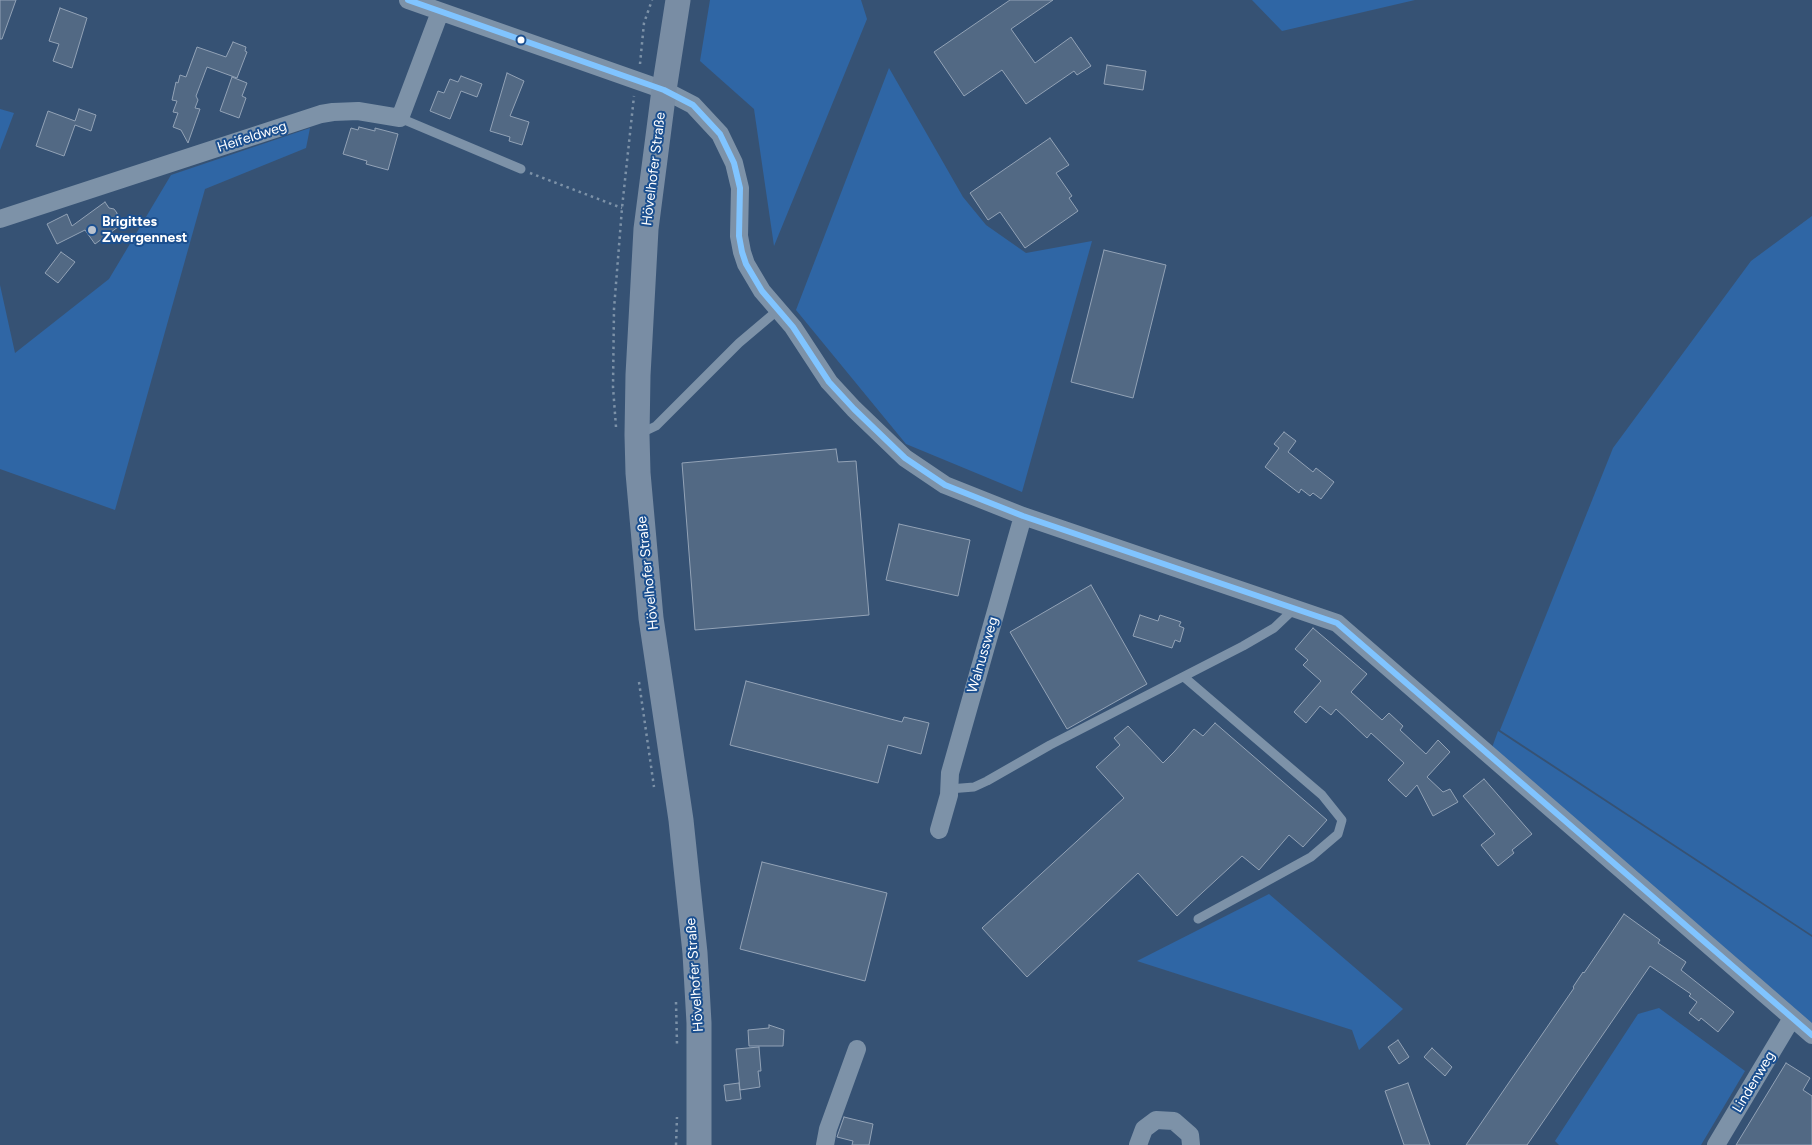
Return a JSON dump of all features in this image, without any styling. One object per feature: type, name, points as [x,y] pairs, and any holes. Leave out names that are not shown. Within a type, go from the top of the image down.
[{"type":"main road","name":"Hövelhofer Straße","points":[[678,0],[664,90],[646,238],[638,375],[637,435],[638,473],[651,618],[681,820],[695,953],[699,1023],[699,1145]]},
{"type":"street","points":[[408,0],[637,80],[664,90],[692,105],[720,134],[728,150],[740,188],[739,236],[742,252],[746,264],[762,291],[793,327],[830,382],[854,409],[905,458],[945,486],[1023,516],[1337,623],[1812,1035]]},
{"type":"street","points":[[400,118],[440,12]]},
{"type":"street","name":"Heifeldweg","points":[[0,219],[321,114],[358,110],[400,118]]},
{"type":"street","name":"Walnussweg","points":[[939,830],[949,792],[950,773],[1023,516]]},
{"type":"street","name":"Lindenweg","points":[[1716,1145],[1792,1018]]},
{"type":"street","points":[[825,1145],[828,1129],[857,1049]]},
{"type":"street","points":[[1138,1145],[1144,1129],[1156,1120],[1174,1121],[1190,1135],[1191,1145]]},
{"type":"lane","points":[[400,118],[521,169]]},
{"type":"lane","points":[[637,435],[656,426],[739,343],[778,310]]},
{"type":"lane","points":[[949,792],[974,787],[1050,745],[1243,646],[1274,628],[1295,608]]},
{"type":"lane","points":[[1184,677],[1322,795],[1342,820],[1338,834],[1311,857],[1198,919]]},
{"type":"path","points":[[619,238],[644,23],[652,0]]},
{"type":"path","points":[[521,169],[622,208]]},
{"type":"shaded area","points":[[710,0],[861,0],[867,19],[774,246],[754,109],[700,61]]},
{"type":"shaded area","points":[[1252,0],[1415,0],[1282,31]]},
{"type":"shaded area","points":[[889,68],[963,197],[986,225],[1026,253],[1092,241],[1022,492],[906,444],[796,310]]},
{"type":"shaded area","points":[[0,109],[14,113],[0,150]]},
{"type":"shaded area","points":[[310,128],[306,148],[205,189],[115,510],[0,469],[0,285],[15,353],[109,279],[171,175]]},
{"type":"shaded area","points":[[1812,216],[1812,935],[1500,730],[1613,448],[1751,261]]},
{"type":"shaded area","points":[[1498,731],[1812,937],[1812,1029],[1489,756]]},
{"type":"shaded area","points":[[1269,894],[1403,1009],[1359,1050],[1352,1030],[1137,961]]},
{"type":"shaded area","points":[[1659,1008],[1745,1071],[1701,1145],[1559,1145],[1555,1141],[1638,1014]]},
{"type":"building","points":[[0,0],[16,0],[2,39],[0,39]]},
{"type":"building","points":[[1010,0],[1053,0],[1011,29],[1035,63],[1071,37],[1091,66],[1077,75],[1074,71],[1026,104],[1002,70],[964,96],[934,52]]},
{"type":"building","points":[[60,8],[87,18],[72,68],[53,61],[59,44],[49,41]]},
{"type":"building","points":[[233,42],[246,47],[245,51],[247,52],[237,78],[207,67],[196,96],[198,100],[195,108],[200,109],[188,143],[181,130],[173,127],[178,113],[173,112],[177,101],[172,100],[176,82],[178,83],[180,75],[186,77],[197,47],[226,57]]},
{"type":"building","points":[[1107,65],[1146,71],[1143,90],[1104,84]]},
{"type":"building","points":[[507,73],[524,81],[510,116],[529,122],[522,145],[509,141],[510,137],[490,131]]},
{"type":"building","points":[[461,76],[482,84],[477,97],[461,91],[450,119],[430,111],[438,91],[444,93],[450,79],[458,82]]},
{"type":"building","points":[[232,77],[247,83],[242,96],[246,98],[239,118],[220,111]]},
{"type":"building","points":[[79,109],[96,115],[91,131],[75,125],[64,156],[36,146],[48,111],[75,121]]},
{"type":"building","points":[[359,127],[375,131],[375,128],[398,134],[388,170],[366,164],[367,161],[343,154],[351,128],[358,130]]},
{"type":"building","points":[[1050,138],[1069,165],[1056,173],[1072,196],[1069,198],[1078,211],[1025,248],[1000,212],[988,220],[970,193]]},
{"type":"building","points":[[105,202],[109,208],[114,209],[117,213],[117,218],[122,224],[95,244],[85,230],[57,244],[47,224],[67,214],[72,226]]},
{"type":"building","points":[[1104,250],[1166,265],[1133,398],[1071,382]]},
{"type":"building","points":[[61,252],[75,262],[58,283],[45,273]]},
{"type":"building","points":[[1284,432],[1296,441],[1288,452],[1313,472],[1316,468],[1334,482],[1321,499],[1313,493],[1310,496],[1301,489],[1299,493],[1265,467],[1279,448],[1274,444]]},
{"type":"building","points":[[836,449],[838,462],[856,461],[869,615],[695,630],[682,463]]},
{"type":"building","points":[[899,524],[970,540],[958,596],[886,580]]},
{"type":"building","points":[[1091,585],[1147,684],[1067,729],[1010,632]]},
{"type":"building","points":[[1140,615],[1158,621],[1160,615],[1181,622],[1179,626],[1184,628],[1180,642],[1175,640],[1172,648],[1133,636]]},
{"type":"building","points":[[1313,628],[1367,674],[1351,692],[1382,720],[1389,713],[1403,726],[1400,730],[1426,754],[1438,740],[1450,752],[1427,777],[1443,792],[1450,789],[1458,802],[1433,816],[1417,785],[1406,797],[1388,780],[1404,763],[1371,733],[1367,738],[1336,709],[1331,715],[1320,706],[1306,723],[1294,712],[1321,681],[1303,665],[1308,660],[1295,649]]},
{"type":"building","points":[[746,681],[902,722],[904,717],[929,723],[921,754],[888,745],[878,783],[730,745]]},
{"type":"building","points":[[1215,723],[1327,820],[1303,847],[1289,835],[1259,870],[1242,856],[1177,916],[1138,873],[1027,977],[982,928],[1124,798],[1096,767],[1120,745],[1114,738],[1128,726],[1163,763],[1194,729],[1203,736]]},
{"type":"building","points":[[1484,779],[1532,834],[1512,850],[1514,853],[1498,866],[1481,845],[1495,834],[1463,796]]},
{"type":"building","points":[[762,862],[887,893],[865,981],[740,949]]},
{"type":"building","points":[[1624,914],[1660,940],[1658,943],[1686,962],[1681,970],[1734,1012],[1718,1032],[1701,1018],[1699,1021],[1689,1013],[1697,1002],[1689,996],[1691,994],[1650,966],[1527,1145],[1466,1145],[1574,988],[1583,972]]},
{"type":"building","points":[[769,1025],[784,1030],[783,1046],[749,1046],[748,1030],[769,1028]]},
{"type":"building","points":[[1398,1040],[1409,1057],[1399,1064],[1388,1047]]},
{"type":"building","points":[[759,1047],[761,1071],[758,1071],[760,1087],[740,1090],[736,1049]]},
{"type":"building","points":[[1432,1048],[1452,1067],[1445,1076],[1424,1057]]},
{"type":"building","points":[[1786,1063],[1810,1078],[1803,1090],[1812,1096],[1812,1145],[1736,1145]]},
{"type":"building","points":[[739,1083],[741,1099],[726,1101],[724,1085]]},
{"type":"building","points":[[1408,1083],[1430,1145],[1404,1145],[1385,1091]]},
{"type":"building","points":[[844,1117],[873,1124],[869,1145],[852,1145],[853,1141],[837,1137]]},
{"type":"transit line","points":[[408,0],[664,90],[693,105],[720,134],[734,163],[740,188],[739,236],[742,252],[746,264],[762,291],[793,327],[829,382],[905,458],[945,485],[1023,516],[1337,623],[1812,1035]]},
{"type":"place","name":"Brigittes Zwergennest","points":[[92,230]]}]
